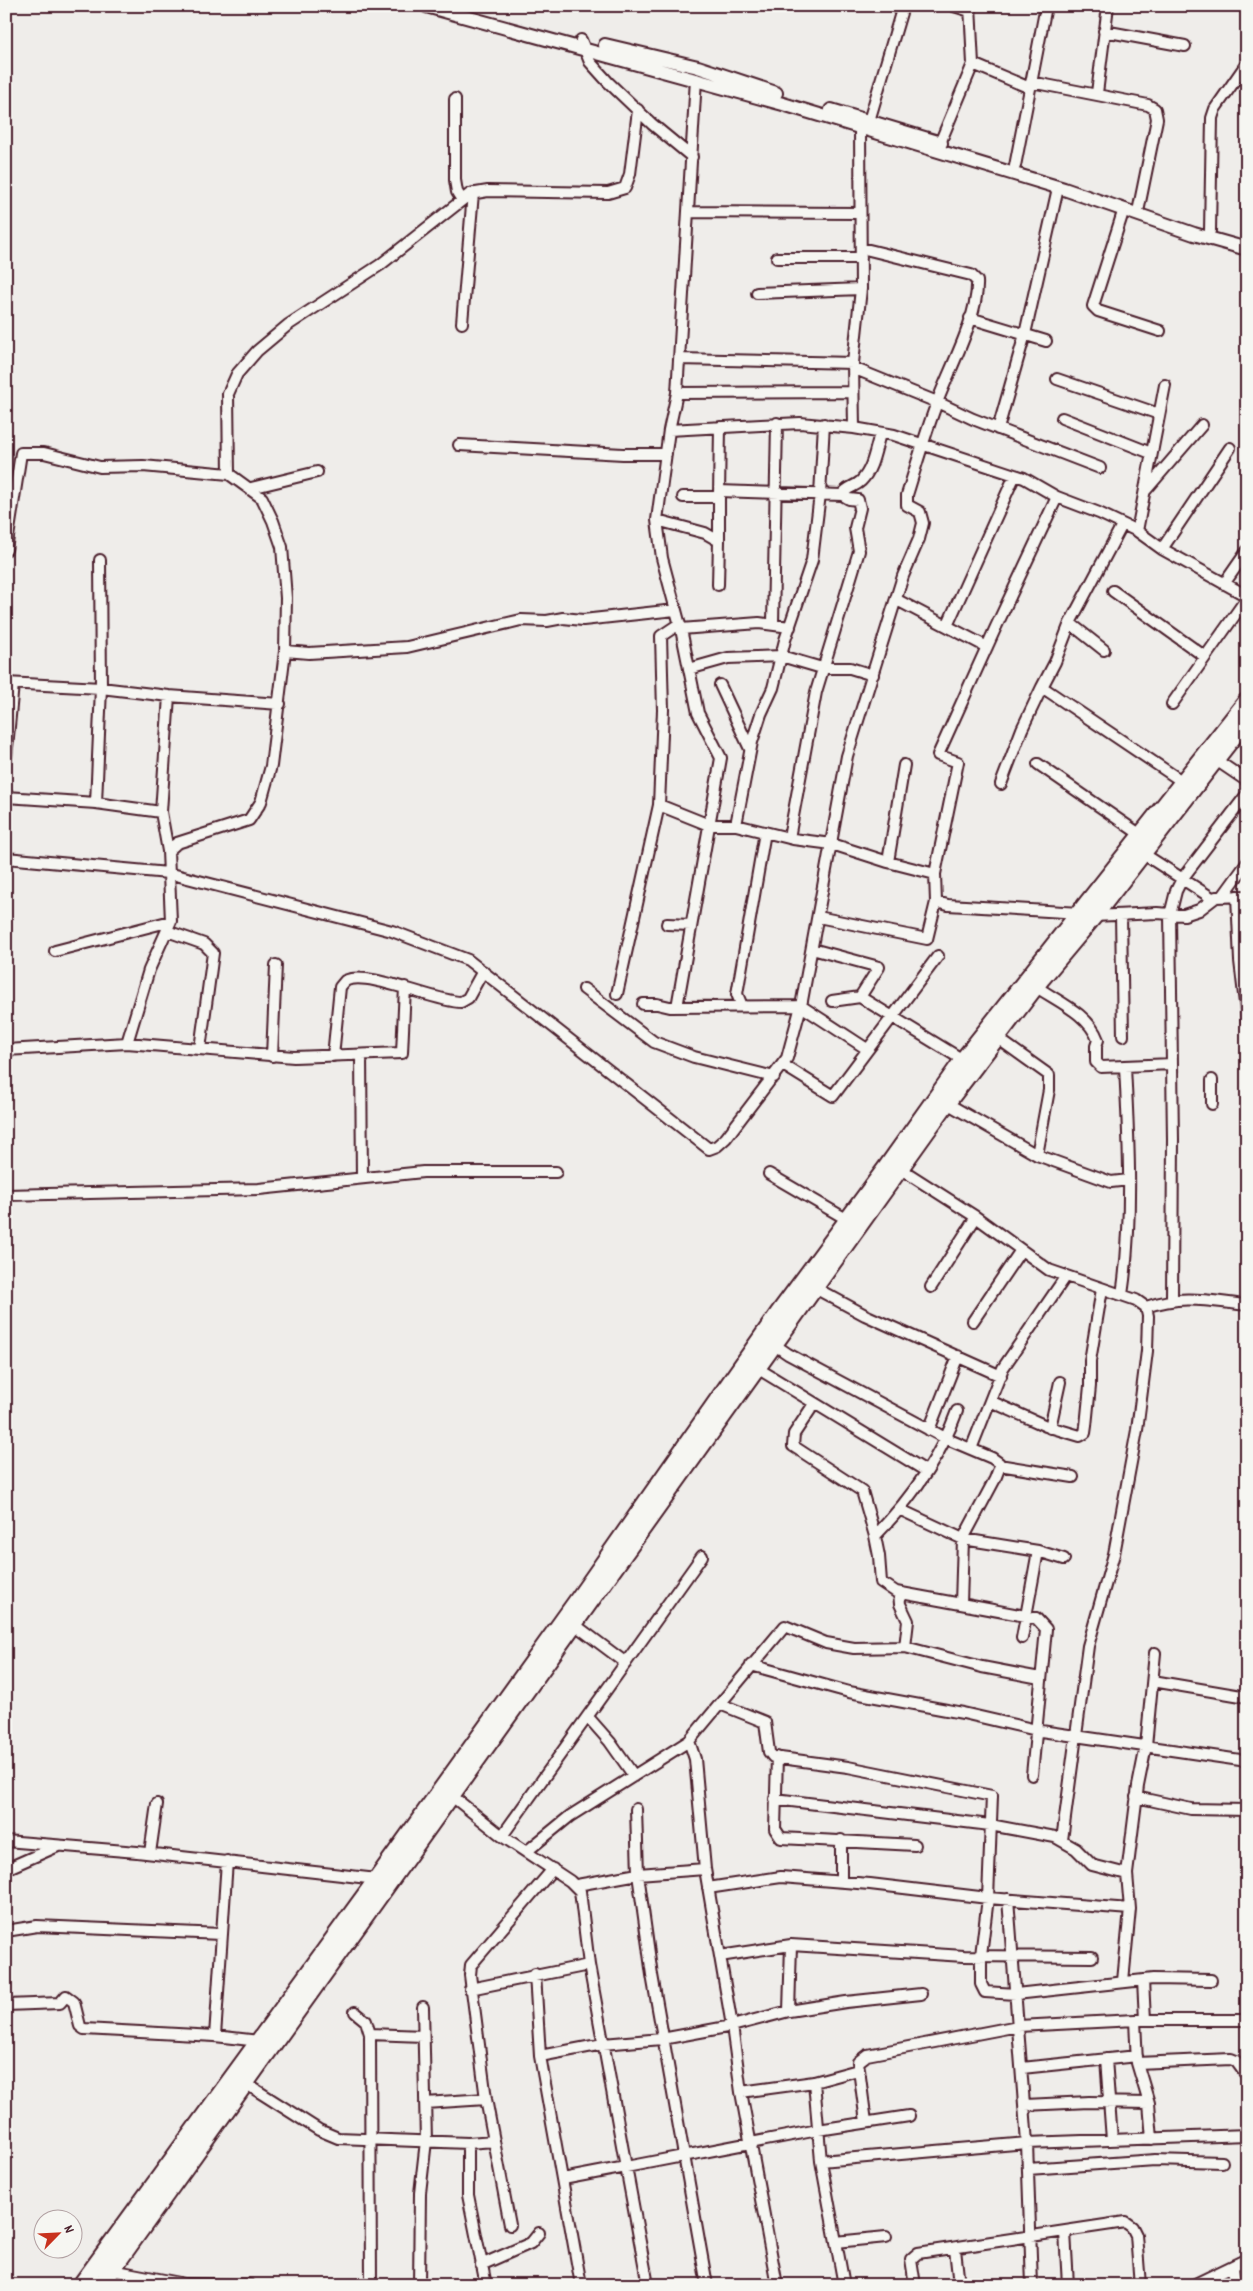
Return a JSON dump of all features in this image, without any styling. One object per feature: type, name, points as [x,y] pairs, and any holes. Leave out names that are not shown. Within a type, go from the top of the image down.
[{"type":"highway","points":[[81,2285],[768,1340],[848,1220],[941,1100],[996,1038],[1139,845],[1183,782],[1247,701]]},
{"type":"highway","points":[[1139,845],[1216,760],[1247,719]]},
{"type":"highway","points":[[101,2285],[757,1368],[768,1340],[815,1288],[901,1169],[963,1060],[1087,914]]},
{"type":"street","points":[[426,6],[582,44],[698,67],[864,124],[1247,250]]},
{"type":"street","points":[[455,6],[696,79],[940,143],[1247,242],[1247,208]]},
{"type":"street","points":[[854,428],[853,366],[861,289],[860,213],[864,124],[903,6]]},
{"type":"street","points":[[940,143],[973,64],[970,8],[954,6]]},
{"type":"street","points":[[1015,166],[1046,6]]},
{"type":"street","points":[[1097,93],[1108,6]]},
{"type":"street","points":[[1104,31],[1185,46]]},
{"type":"street","points":[[582,44],[590,62],[652,124],[692,157]]},
{"type":"street","points":[[1210,231],[1212,118],[1215,109],[1247,63]]},
{"type":"street","points":[[973,64],[1031,85],[1097,93],[1126,102],[1148,104],[1157,112],[1156,128],[1140,207]]},
{"type":"street","points":[[677,1007],[721,758],[698,713],[680,627],[662,558],[658,520],[669,430],[677,393],[696,79]]},
{"type":"street","points":[[455,99],[455,180],[457,192],[462,200]]},
{"type":"street","points":[[229,474],[228,394],[242,368],[257,351],[288,325],[380,266],[473,193],[488,191],[608,193],[621,191],[629,183],[638,110]]},
{"type":"street","points":[[998,429],[1025,334],[1058,188]]},
{"type":"street","points":[[462,323],[473,193]]},
{"type":"street","points":[[1124,209],[1093,306],[1098,311],[1160,330]]},
{"type":"street","points":[[688,212],[860,213]]},
{"type":"street","points":[[6,858],[168,873],[392,931],[468,960],[709,1148],[717,1146],[726,1138],[787,1058],[801,1006],[832,844],[846,756],[903,576],[919,539],[923,523],[920,512],[907,504],[906,495],[938,402],[970,318],[977,284],[974,277],[861,253],[777,258]]},
{"type":"street","points":[[757,293],[861,289]]},
{"type":"street","points":[[970,318],[1046,341]]},
{"type":"street","points":[[679,359],[853,366],[998,429],[1100,468]]},
{"type":"street","points":[[1057,379],[1159,414]]},
{"type":"street","points":[[1137,531],[1164,385]]},
{"type":"street","points":[[677,393],[853,392]]},
{"type":"street","points":[[1062,418],[1152,453]]},
{"type":"street","points":[[669,430],[777,423],[824,424],[894,435],[1024,478],[1057,497],[1100,513],[1137,531],[1162,549],[1247,597],[1172,704]]},
{"type":"street","points":[[773,624],[777,423]]},
{"type":"street","points":[[736,824],[750,750],[761,714],[773,688],[781,656],[812,560],[820,494],[824,424]]},
{"type":"street","points":[[1145,491],[1202,424]]},
{"type":"street","points":[[718,586],[720,427]]},
{"type":"street","points":[[842,495],[845,490],[858,484],[869,472],[880,434]]},
{"type":"street","points":[[459,445],[623,454],[666,454]]},
{"type":"street","points":[[1162,549],[1230,448]]},
{"type":"street","points":[[6,550],[21,452],[44,453],[100,467],[143,466],[229,474],[251,488],[262,498],[282,547],[286,598],[285,651],[271,766],[261,802],[249,820],[177,843],[168,851]]},
{"type":"street","points":[[251,488],[317,472]]},
{"type":"street","points":[[947,626],[1015,475]]},
{"type":"street","points":[[683,497],[776,492],[842,495],[849,500],[858,500],[860,508],[855,528],[859,552],[822,668],[789,838]]},
{"type":"street","points":[[818,917],[927,939],[936,902],[935,874],[958,762],[938,755],[1057,497]]},
{"type":"street","points":[[658,520],[705,533],[720,541]]},
{"type":"street","points":[[1001,784],[1022,730],[1055,662],[1070,623],[1122,525]]},
{"type":"street","points":[[1224,584],[1247,551]]},
{"type":"street","points":[[96,803],[101,688],[100,560]]},
{"type":"street","points":[[1113,591],[1204,656]]},
{"type":"street","points":[[896,600],[987,646]]},
{"type":"street","points":[[285,651],[309,653],[407,647],[521,620],[547,621],[563,618],[583,620],[622,614],[675,610]]},
{"type":"street","points":[[1070,623],[1104,650]]},
{"type":"street","points":[[617,994],[658,805],[663,710],[661,636],[680,627],[773,624],[790,627]]},
{"type":"street","points":[[689,669],[728,658],[781,656],[822,668],[850,668],[873,675]]},
{"type":"street","points":[[6,758],[9,684],[101,688],[169,696],[280,704]]},
{"type":"street","points":[[720,685],[750,750]]},
{"type":"street","points":[[1042,687],[1183,782]]},
{"type":"street","points":[[127,1043],[149,970],[169,926],[168,851],[162,812],[169,696]]},
{"type":"street","points":[[1216,760],[1247,781]]},
{"type":"street","points":[[1038,764],[1182,879],[1212,898]]},
{"type":"street","points":[[888,862],[904,765]]},
{"type":"street","points":[[1172,1300],[1170,914],[1176,891],[1182,879],[1247,794]]},
{"type":"street","points":[[6,796],[96,803],[162,812]]},
{"type":"street","points":[[658,805],[709,825],[736,824],[789,838],[832,844],[888,862],[935,874]]},
{"type":"street","points":[[742,1006],[737,994],[765,832]]},
{"type":"street","points":[[1223,896],[1247,863]]},
{"type":"street","points":[[936,902],[948,905],[1087,914],[1190,914],[1199,910],[1212,898],[1242,896],[1240,961],[1247,1021]]},
{"type":"street","points":[[1121,915],[1123,1036]]},
{"type":"street","points":[[667,924],[691,925]]},
{"type":"street","points":[[55,951],[169,926],[204,944],[214,953],[200,1049]]},
{"type":"street","points":[[812,949],[879,967],[860,997]]},
{"type":"street","points":[[783,1064],[833,1096],[938,956]]},
{"type":"street","points":[[272,1056],[276,965]]},
{"type":"street","points":[[333,1056],[342,984],[352,978],[404,987],[461,1002],[468,998],[483,972]]},
{"type":"street","points":[[1035,986],[1080,1016],[1094,1029],[1098,1040],[1096,1046],[1098,1065],[1108,1068],[1172,1064]]},
{"type":"street","points":[[6,1050],[127,1043],[294,1057],[402,1053],[404,987]]},
{"type":"street","points":[[584,989],[654,1042],[694,1057],[774,1077]]},
{"type":"street","points":[[832,1001],[860,997],[963,1060]]},
{"type":"street","points":[[643,1004],[677,1007],[801,1006],[867,1049]]},
{"type":"street","points":[[996,1038],[1049,1075],[1049,1090],[1037,1155]]},
{"type":"street","points":[[361,1055],[362,1178]]},
{"type":"street","points":[[1122,1296],[1127,1249],[1129,1180],[1125,1067]]},
{"type":"street","points":[[1212,1080],[1212,1104]]},
{"type":"street","points":[[941,1100],[1037,1155],[1111,1182],[1129,1180]]},
{"type":"street","points":[[901,1169],[976,1216],[1049,1270],[1136,1300],[1146,1307],[1148,1316],[1147,1350],[1134,1449],[1114,1554],[1088,1646],[1062,1840]]},
{"type":"street","points":[[6,1195],[232,1190],[423,1172],[556,1172]]},
{"type":"street","points":[[769,1174],[848,1220]]},
{"type":"street","points":[[931,1287],[976,1216]]},
{"type":"street","points":[[973,1321],[1021,1250]]},
{"type":"street","points":[[971,1449],[1000,1376],[1017,1346],[1066,1276]]},
{"type":"street","points":[[815,1288],[865,1315],[1000,1376]]},
{"type":"street","points":[[990,1402],[1050,1428],[1080,1436],[1085,1432],[1090,1386],[1090,1361],[1102,1289]]},
{"type":"street","points":[[1146,1307],[1183,1298],[1247,1305]]},
{"type":"street","points":[[768,1340],[788,1354],[947,1439],[992,1458],[999,1465],[1073,1477]]},
{"type":"street","points":[[930,1430],[958,1356]]},
{"type":"street","points":[[757,1368],[926,1471]]},
{"type":"street","points":[[1050,1428],[1060,1382]]},
{"type":"street","points":[[814,1404],[794,1434],[793,1446],[862,1491],[875,1536],[881,1582],[886,1587],[900,1593],[1036,1618],[1046,1629],[1032,1775]]},
{"type":"street","points":[[875,1536],[901,1510],[947,1439],[957,1410]]},
{"type":"street","points":[[961,1604],[963,1540],[995,1480],[999,1465]]},
{"type":"street","points":[[901,1510],[963,1540],[1038,1551],[1064,1559]]},
{"type":"street","points":[[1022,1638],[1038,1551]]},
{"type":"street","points":[[502,1836],[702,1556]]},
{"type":"street","points":[[900,1593],[900,1604],[908,1621],[905,1647]]},
{"type":"street","points":[[574,1624],[626,1664]]},
{"type":"street","points":[[526,1852],[570,1816],[689,1741],[785,1626],[826,1642],[854,1648],[905,1647],[982,1667],[1040,1678]]},
{"type":"street","points":[[1123,1982],[1130,1909],[1127,1874],[1136,1797],[1146,1746],[1154,1653]]},
{"type":"street","points":[[751,1665],[849,1692],[963,1713],[1037,1730],[1247,1761]]},
{"type":"street","points":[[1153,1681],[1247,1697]]},
{"type":"street","points":[[720,1704],[765,1722],[769,1752],[773,1757],[848,1766],[992,1796],[988,1898],[981,1955],[981,1984],[985,1992],[1016,1994],[1143,1980],[1210,1980]]},
{"type":"street","points":[[588,1717],[610,1742],[634,1776]]},
{"type":"street","points":[[689,1741],[695,1759],[708,1888],[732,2026],[741,2092],[777,2285]]},
{"type":"street","points":[[777,1757],[775,1829],[777,1835],[781,1838],[916,1845]]},
{"type":"street","points":[[452,1796],[502,1836],[576,1885],[581,1900],[589,1965],[648,2285]]},
{"type":"street","points":[[1136,1797],[1191,1809],[1247,1810]]},
{"type":"street","points":[[775,1799],[990,1825],[1055,1837],[1076,1849],[1092,1865],[1127,1874]]},
{"type":"street","points":[[150,1853],[157,1804]]},
{"type":"street","points":[[636,1809],[638,1874],[662,2039],[706,2285]]},
{"type":"street","points":[[841,1840],[841,1882]]},
{"type":"street","points":[[6,1841],[150,1853],[377,1878]]},
{"type":"street","points":[[6,1869],[60,1846]]},
{"type":"street","points":[[215,2036],[227,1861]]},
{"type":"street","points":[[510,2225],[486,2099],[470,1988],[471,1965],[552,1868]]},
{"type":"street","points":[[576,1885],[638,1874],[705,1869]]},
{"type":"street","points":[[708,1888],[781,1878],[841,1882],[988,1898],[1130,1909]]},
{"type":"street","points":[[1008,1899],[1025,2105],[1032,2285]]},
{"type":"street","points":[[6,1931],[37,1926],[221,1934]]},
{"type":"street","points":[[720,1956],[791,1946],[981,1955],[1092,1957]]},
{"type":"street","points":[[790,2011],[791,1946]]},
{"type":"street","points":[[470,1988],[589,1965]]},
{"type":"street","points":[[535,1974],[540,2056],[581,2285]]},
{"type":"street","points":[[1143,1980],[1137,2059],[1149,2102],[1152,2138]]},
{"type":"street","points":[[540,2056],[603,2044],[662,2039],[732,2026],[790,2011],[846,2002],[921,1994]]},
{"type":"street","points":[[6,2005],[60,2003],[66,1996],[74,2002],[80,2026],[84,2029],[215,2036],[259,2041]]},
{"type":"street","points":[[419,2285],[420,2193],[426,2141],[423,2007]]},
{"type":"street","points":[[355,2012],[366,2022],[370,2034],[371,2285]]},
{"type":"street","points":[[866,2122],[858,2070],[860,2059],[867,2055],[1018,2026],[1140,2020],[1247,2020]]},
{"type":"street","points":[[370,2034],[423,2036]]},
{"type":"street","points":[[1022,2068],[1106,2059],[1231,2059],[1236,2060],[1247,2076]]},
{"type":"street","points":[[1106,2059],[1112,2140]]},
{"type":"street","points":[[741,2092],[814,2082],[858,2070]]},
{"type":"street","points":[[814,2082],[820,2161],[844,2285]]},
{"type":"street","points":[[245,2083],[329,2135],[338,2138],[370,2141],[468,2143],[494,2141]]},
{"type":"street","points":[[424,2103],[486,2099]]},
{"type":"street","points":[[1025,2105],[1149,2102]]},
{"type":"street","points":[[563,2179],[818,2130],[909,2116]]},
{"type":"street","points":[[820,2161],[1027,2143],[1247,2135]]},
{"type":"street","points":[[468,2143],[468,2195],[476,2225],[481,2265],[486,2285]]},
{"type":"street","points":[[1028,2170],[1154,2160],[1222,2162]]},
{"type":"street","points":[[915,2285],[911,2264],[913,2256],[918,2253],[956,2249],[1119,2222],[1129,2224],[1136,2235],[1140,2285]]},
{"type":"street","points":[[1065,2232],[1068,2285]]},
{"type":"street","points":[[481,2265],[530,2243],[539,2233]]},
{"type":"street","points":[[836,2242],[886,2237]]},
{"type":"street","points":[[956,2249],[959,2285]]},
{"type":"street","points":[[1193,2285],[1247,2258]]},
{"type":"street","points":[[1233,2266],[1235,2285]]},
{"type":"street","points":[[112,2270],[184,2284],[250,2285]]}]
